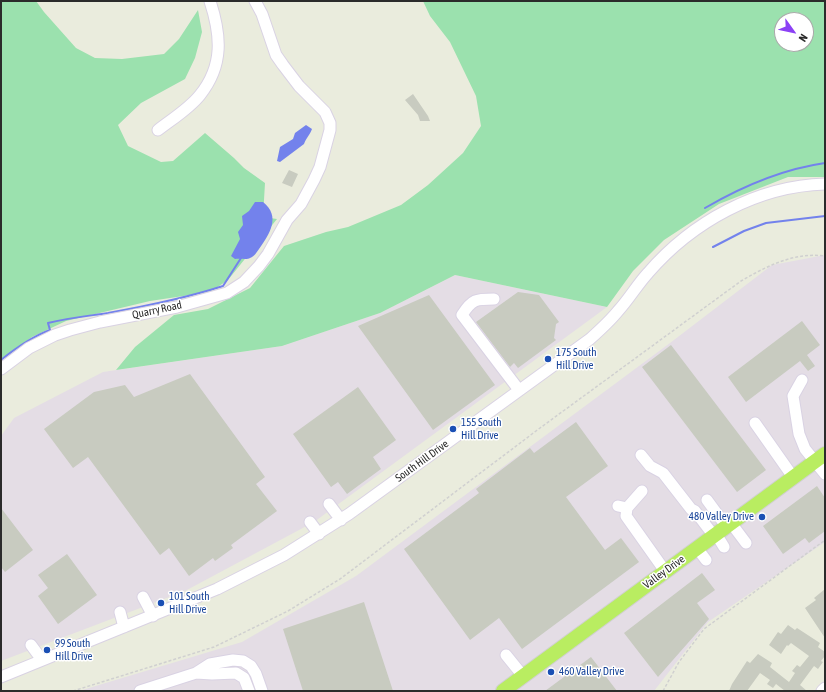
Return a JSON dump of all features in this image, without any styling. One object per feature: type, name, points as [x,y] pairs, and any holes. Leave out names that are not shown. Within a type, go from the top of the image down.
[{"type":"main road","name":"Valley Drive","points":[[508,690],[523,676],[820,458]]},
{"type":"street","points":[[158,130],[188,107],[200,95],[214,70],[219,48],[219,38],[217,24],[210,1]]},
{"type":"street","name":"Quarry Road","points":[[1,369],[29,348],[55,335],[100,322],[177,307],[227,293],[244,282],[259,266],[277,240],[287,220],[301,204],[320,167],[330,130],[330,123],[325,112],[299,86],[276,54],[262,14],[255,1]]},
{"type":"street","name":"South Hill Drive","points":[[1,677],[217,589],[284,556],[341,520],[596,334],[618,311],[658,261],[679,242],[701,226],[736,206],[766,194],[796,186],[825,184]]},
{"type":"street","points":[[494,299],[479,299],[469,304],[462,315],[519,390]]},
{"type":"street","points":[[802,380],[793,396],[799,434],[805,449],[820,458],[825,474]]},
{"type":"street","points":[[755,423],[793,477]]},
{"type":"street","points":[[641,454],[650,466],[664,473],[691,509],[722,530],[746,543]]},
{"type":"street","points":[[642,491],[622,507],[626,516],[665,571]]},
{"type":"street","points":[[707,500],[722,530],[724,547]]},
{"type":"street","points":[[329,504],[341,520]]},
{"type":"street","points":[[310,522],[319,534]]},
{"type":"street","points":[[697,548],[706,560]]},
{"type":"street","points":[[143,597],[153,616]]},
{"type":"street","points":[[120,612],[124,628]]},
{"type":"street","points":[[31,645],[42,660]]},
{"type":"street","points":[[506,655],[523,676]]},
{"type":"street","points":[[140,691],[196,673],[210,664],[232,660],[243,661],[251,666],[256,674],[262,691]]},
{"type":"street","points":[[196,673],[212,674],[236,672],[244,678],[249,691]]},
{"type":"street","points":[[822,691],[825,688]]},
{"type":"path","points":[[73,691],[214,647],[288,611],[340,579],[540,428],[741,281],[764,268],[781,261],[799,256],[825,256]]},
{"type":"path","points":[[662,691],[679,662],[704,629],[825,540]]},
{"type":"shaded area","points":[[825,255],[825,542],[708,622],[654,691],[79,691],[242,642],[356,576],[670,343],[772,265]]},
{"type":"shaded area","points":[[455,275],[607,307],[314,522],[185,591],[1,661],[1,436],[14,418],[103,372],[282,346],[380,313]]},
{"type":"green space","points":[[1,1],[36,1],[76,48],[95,58],[122,59],[164,54],[179,39],[198,10],[202,32],[195,58],[185,79],[141,103],[118,125],[128,146],[161,162],[173,161],[205,133],[244,168],[265,183],[263,217],[277,219],[228,280],[210,292],[150,301],[66,321],[32,337],[1,361]]},
{"type":"green space","points":[[423,1],[825,1],[825,177],[788,177],[719,204],[664,240],[633,271],[607,307],[455,275],[380,313],[282,346],[116,370],[135,347],[174,315],[208,309],[250,288],[284,246],[326,232],[348,227],[401,205],[428,185],[463,153],[481,126],[476,96],[450,42],[430,16]]},
{"type":"water","points":[[306,125],[312,129],[304,144],[280,162],[277,161],[280,147],[293,139],[295,133]]},
{"type":"water","points":[[255,202],[263,202],[272,213],[273,219],[270,231],[253,256],[249,259],[235,259],[231,256],[240,239],[238,232],[243,225],[242,216],[249,211]]},
{"type":"building","points":[[413,94],[430,121],[420,121],[418,115],[405,100]]},
{"type":"building","points":[[289,170],[298,174],[292,187],[282,183]]},
{"type":"building","points":[[518,292],[539,295],[559,322],[556,324],[554,338],[556,340],[518,368],[514,363],[510,367],[476,322]]},
{"type":"building","points":[[429,295],[495,385],[433,430],[358,326]]},
{"type":"building","points":[[802,321],[820,345],[807,355],[815,366],[808,371],[800,361],[746,402],[728,377]]},
{"type":"building","points":[[671,345],[766,470],[737,492],[642,367]]},
{"type":"building","points":[[190,374],[265,477],[256,484],[277,511],[231,545],[233,548],[215,561],[213,558],[189,576],[169,548],[160,555],[88,457],[73,468],[44,429],[94,392],[125,385],[134,397]]},
{"type":"building","points":[[358,387],[396,440],[373,457],[381,469],[347,494],[338,482],[331,487],[293,434]]},
{"type":"building","points":[[576,422],[608,466],[566,497],[605,550],[621,538],[639,562],[522,649],[499,618],[470,640],[404,549],[479,493],[476,489],[530,448],[534,453]]},
{"type":"building","points":[[817,486],[825,498],[825,531],[809,543],[805,538],[783,554],[763,526]]},
{"type":"building","points":[[1,508],[33,550],[5,572],[1,567]]},
{"type":"building","points":[[67,554],[97,595],[58,624],[38,596],[48,588],[38,575]]},
{"type":"building","points":[[702,573],[715,590],[697,603],[709,619],[658,677],[624,633]]},
{"type":"building","points":[[825,589],[825,638],[805,608],[816,600],[814,598]]},
{"type":"building","points":[[364,602],[393,691],[303,691],[283,629]]},
{"type":"building","points":[[788,625],[795,630],[797,628],[820,643],[818,647],[825,652],[825,656],[821,661],[823,662],[818,669],[814,666],[800,685],[807,691],[785,691],[776,684],[773,688],[767,684],[770,680],[760,673],[747,691],[729,691],[747,661],[750,663],[758,654],[772,663],[770,667],[789,682],[795,673],[792,671],[797,665],[800,667],[809,656],[791,643],[788,646],[787,645],[781,654],[769,645],[778,632],[781,634]]},
{"type":"building","points":[[591,657],[617,691],[545,691]]},
{"type":"waterway","points":[[705,208],[748,186],[778,174],[825,163]]},
{"type":"waterway","points":[[713,247],[744,231],[766,223],[825,216]]},
{"type":"waterway","points":[[1,360],[24,343],[50,330],[48,323],[152,305],[223,286],[241,258]]},
{"type":"place","name":"175 South Hill Drive","points":[[548,359]]},
{"type":"place","name":"155 South Hill Drive","points":[[453,429]]},
{"type":"place","name":"480 Valley Drive","points":[[762,517]]},
{"type":"place","name":"101 South Hill Drive","points":[[161,603]]},
{"type":"place","name":"99 South Hill Drive","points":[[47,650]]},
{"type":"place","name":"460 Valley Drive","points":[[551,672]]}]
